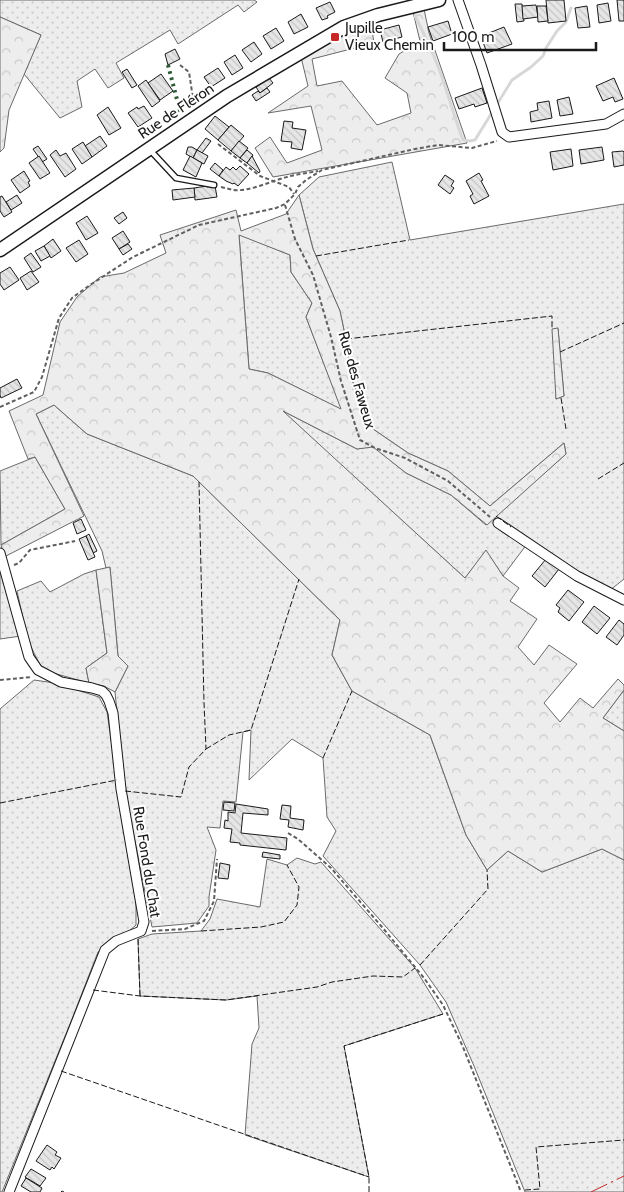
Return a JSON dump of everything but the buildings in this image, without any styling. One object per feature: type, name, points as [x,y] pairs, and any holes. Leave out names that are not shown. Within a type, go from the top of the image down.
[{"type":"street","name":"Rue de Fléron","points":[[0,250],[227,96],[344,27],[378,15],[439,0]]},
{"type":"street","points":[[458,0],[482,65],[502,132],[509,137],[606,124],[624,114]]},
{"type":"street","points":[[498,523],[577,576],[624,600]]},
{"type":"street","name":"Rue Fond du Chat","points":[[0,553],[29,657],[38,670],[61,682],[102,691],[109,701],[113,713],[121,789],[144,922],[141,931],[116,941],[104,950],[9,1192]]},
{"type":"lane","points":[[149,149],[176,178],[214,185]]},
{"type":"path","points":[[180,65],[189,72],[194,107],[200,114]]},
{"type":"path","points":[[214,185],[234,190],[254,188],[272,180],[292,175],[415,149],[438,145],[472,148],[509,137]]},
{"type":"path","points":[[218,144],[260,176],[289,187],[295,194]]},
{"type":"path","points":[[0,407],[34,392],[42,377],[59,318],[72,298],[132,257],[199,225],[276,208],[285,204],[295,194],[298,187],[322,170]]},
{"type":"path","name":"Rue des Faweux","points":[[285,204],[295,239],[313,275],[331,337],[341,381],[360,440],[375,448],[405,458],[448,481],[498,523]]},
{"type":"path","points":[[4,568],[19,563],[30,550],[75,541]]},
{"type":"path","points":[[0,680],[48,676]]},
{"type":"path","points":[[288,833],[298,839],[331,868],[382,926],[444,1006],[463,1047],[521,1192]]},
{"type":"path","points":[[141,931],[186,929],[204,921],[214,901],[217,859]]},
{"type":"green space","points":[[0,0],[254,0],[257,2],[244,12],[238,5],[178,44],[170,30],[116,63],[124,78],[108,88],[95,69],[77,81],[82,107],[60,118],[24,74],[41,35],[0,17]]},
{"type":"green space","points":[[424,9],[429,33],[467,143],[273,177],[255,148],[270,137],[287,163],[322,150],[311,106],[268,113],[308,86],[301,57],[346,31],[371,24],[374,43],[312,59],[317,86],[342,81],[377,125],[411,113],[407,93],[385,78],[399,54],[420,41],[413,12]]},
{"type":"green space","points":[[0,17],[41,35],[9,110],[4,148],[0,152]]},
{"type":"green space","points":[[392,162],[410,240],[624,204],[624,579],[609,591],[530,540],[503,576],[486,551],[465,578],[281,410],[357,449],[373,446],[406,473],[451,495],[486,525],[566,454],[564,443],[490,506],[448,471],[408,453],[373,429],[351,378],[340,311],[313,249],[299,195],[319,177]],"holes":[[[558,329],[564,396],[556,399]]]},
{"type":"green space","points":[[299,195],[313,249],[340,311],[351,378],[373,429],[408,453],[448,471],[490,506],[564,443],[566,454],[487,525],[451,495],[406,473],[373,447],[357,449],[283,411],[465,578],[486,550],[503,576],[519,588],[510,601],[537,619],[518,647],[534,665],[549,645],[577,664],[544,703],[560,722],[580,698],[593,708],[618,679],[624,685],[624,690],[603,718],[624,731],[624,860],[602,849],[542,872],[508,851],[487,870],[466,835],[430,735],[352,691],[332,655],[340,620],[193,476],[87,434],[54,405],[36,414],[84,516],[4,557],[1,545],[65,509],[35,457],[28,459],[9,411],[43,395],[60,322],[77,297],[100,277],[124,273],[166,253],[160,235],[236,210],[241,231],[286,214]],"holes":[[[239,235],[290,255],[291,272],[312,303],[306,317],[341,409],[268,373],[249,369]]]},
{"type":"green space","points":[[239,234],[290,255],[291,272],[312,303],[306,317],[342,410],[268,373],[249,369]]},
{"type":"green space","points":[[558,328],[564,396],[556,399],[552,329]]},
{"type":"green space","points":[[54,405],[87,434],[193,476],[340,620],[332,655],[352,691],[430,735],[466,835],[487,870],[508,851],[542,872],[602,849],[624,860],[624,1192],[525,1192],[446,1002],[420,965],[323,856],[336,831],[327,817],[323,758],[292,739],[249,780],[251,730],[243,732],[236,802],[223,801],[220,828],[207,827],[216,850],[209,906],[197,923],[152,927],[125,791],[115,692],[128,666],[118,656],[110,568],[106,568],[102,551],[36,414]]},
{"type":"green space","points":[[35,457],[65,509],[1,545],[0,471]]},
{"type":"green space","points":[[0,561],[21,636],[0,639]]},
{"type":"green space","points":[[110,567],[118,656],[128,666],[115,692],[104,686],[89,683],[86,668],[107,653],[96,570]]},
{"type":"green space","points":[[96,570],[107,653],[86,668],[89,683],[53,673],[40,665],[28,641],[17,591],[41,581],[50,592],[84,574]]},
{"type":"green space","points":[[34,680],[55,683],[99,697],[107,712],[136,895],[136,925],[128,932],[111,939],[98,952],[2,1192],[0,1192],[0,709]]},
{"type":"green space","points":[[624,690],[624,731],[603,718]]},
{"type":"green space","points":[[297,858],[315,864],[321,862],[415,968],[443,1014],[344,1046],[369,1177],[245,1135],[252,1044],[259,1028],[257,996],[226,1000],[140,996],[138,939],[152,934],[201,931],[210,919],[217,899],[260,907],[267,859],[287,865]]},
{"type":"waterway","points":[[415,16],[439,69],[463,140],[470,141],[475,140],[512,80],[543,56],[557,31],[566,22],[571,8]]},
{"type":"hedge","points":[[168,65],[181,115]]},
{"type":"fence","points":[[316,256],[409,240]]},
{"type":"fence","points":[[346,339],[552,316],[552,329]]},
{"type":"fence","points":[[560,352],[624,323]]},
{"type":"fence","points":[[561,398],[566,429]]},
{"type":"fence","points":[[598,479],[624,463]]},
{"type":"fence","points":[[125,791],[181,797],[189,767],[206,749],[199,482]]},
{"type":"fence","points":[[496,516],[511,527]]},
{"type":"fence","points":[[206,749],[229,735],[251,730],[299,579]]},
{"type":"fence","points":[[323,758],[352,691]]},
{"type":"fence","points":[[0,803],[117,780]]},
{"type":"fence","points":[[201,931],[261,927],[284,922],[297,905],[299,887],[287,865]]},
{"type":"fence","points":[[420,965],[488,889],[487,870]]},
{"type":"fence","points":[[138,939],[140,996]]},
{"type":"fence","points":[[93,990],[140,996],[226,1000],[317,987],[332,982],[373,976],[403,977],[415,968]]},
{"type":"fence","points":[[369,1192],[369,1177],[344,1046],[443,1014]]},
{"type":"fence","points":[[61,1071],[369,1177]]},
{"type":"fence","points":[[525,1190],[540,1189],[536,1147],[624,1140]]},
{"type":"power","points":[[591,1192],[624,1176]]},
{"type":"place","name":"Jupille Vieux Chemin","points":[[335,37]]}]
